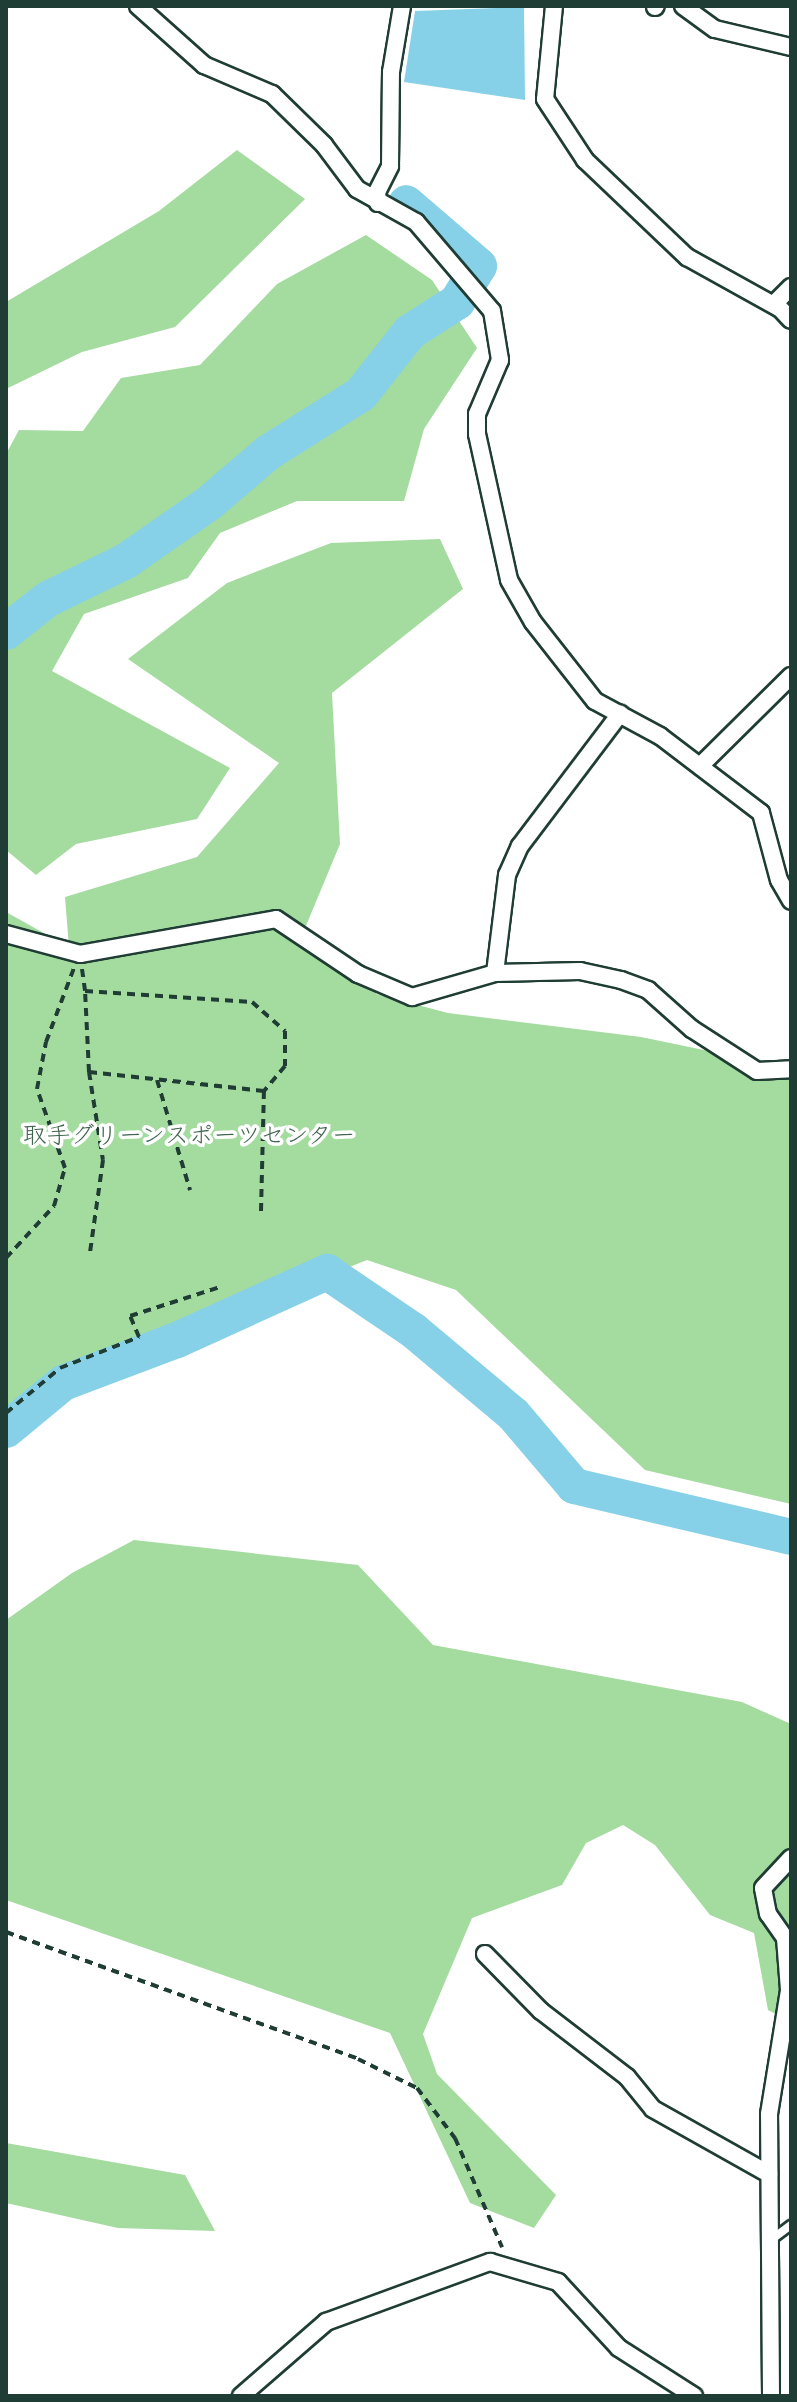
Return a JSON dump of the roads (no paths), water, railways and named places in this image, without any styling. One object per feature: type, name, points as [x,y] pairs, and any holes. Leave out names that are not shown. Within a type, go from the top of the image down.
[{"type":"street","points":[[138,6],[204,65],[272,94],[324,145],[357,189],[416,222],[492,311],[500,360],[477,414],[477,434],[509,580],[570,673],[595,701],[700,766],[761,813],[779,880],[791,901]]},
{"type":"street","points":[[378,203],[377,192],[390,166],[391,72],[402,6]]},
{"type":"street","points":[[554,6],[545,99],[585,160],[687,257],[785,314]]},
{"type":"street","points":[[683,6],[715,29],[791,47]]},
{"type":"street","points":[[785,314],[775,303],[791,287]]},
{"type":"street","points":[[700,766],[791,676]]},
{"type":"street","points":[[495,973],[507,875],[520,846],[620,714]]},
{"type":"street","points":[[6,934],[80,954],[276,919],[358,974],[412,997],[495,973],[580,971],[648,990],[692,1029],[757,1071],[791,1069]]},
{"type":"street","points":[[772,2396],[769,2114],[789,1990],[785,1938],[768,1914],[763,1888],[791,1858]]},
{"type":"street","points":[[485,1954],[541,2011],[627,2077],[653,2109],[769,2174]]},
{"type":"street","points":[[241,2396],[326,2322],[490,2262],[558,2282],[619,2348],[694,2396]]},
{"type":"lane","points":[[770,2240],[791,2225]]},
{"type":"water","points":[[524,7],[525,100],[404,82],[415,11]]},
{"type":"waterway","points":[[6,632],[48,599],[126,561],[209,503],[269,452],[361,394],[410,332],[457,302],[479,266],[406,203]]},
{"type":"waterway","points":[[6,1430],[63,1383],[177,1340],[327,1272],[414,1331],[513,1414],[574,1486],[791,1537]]},
{"type":"park label","name":"取手グリーンスポーツセンター","points":[[189,1135]]}]
